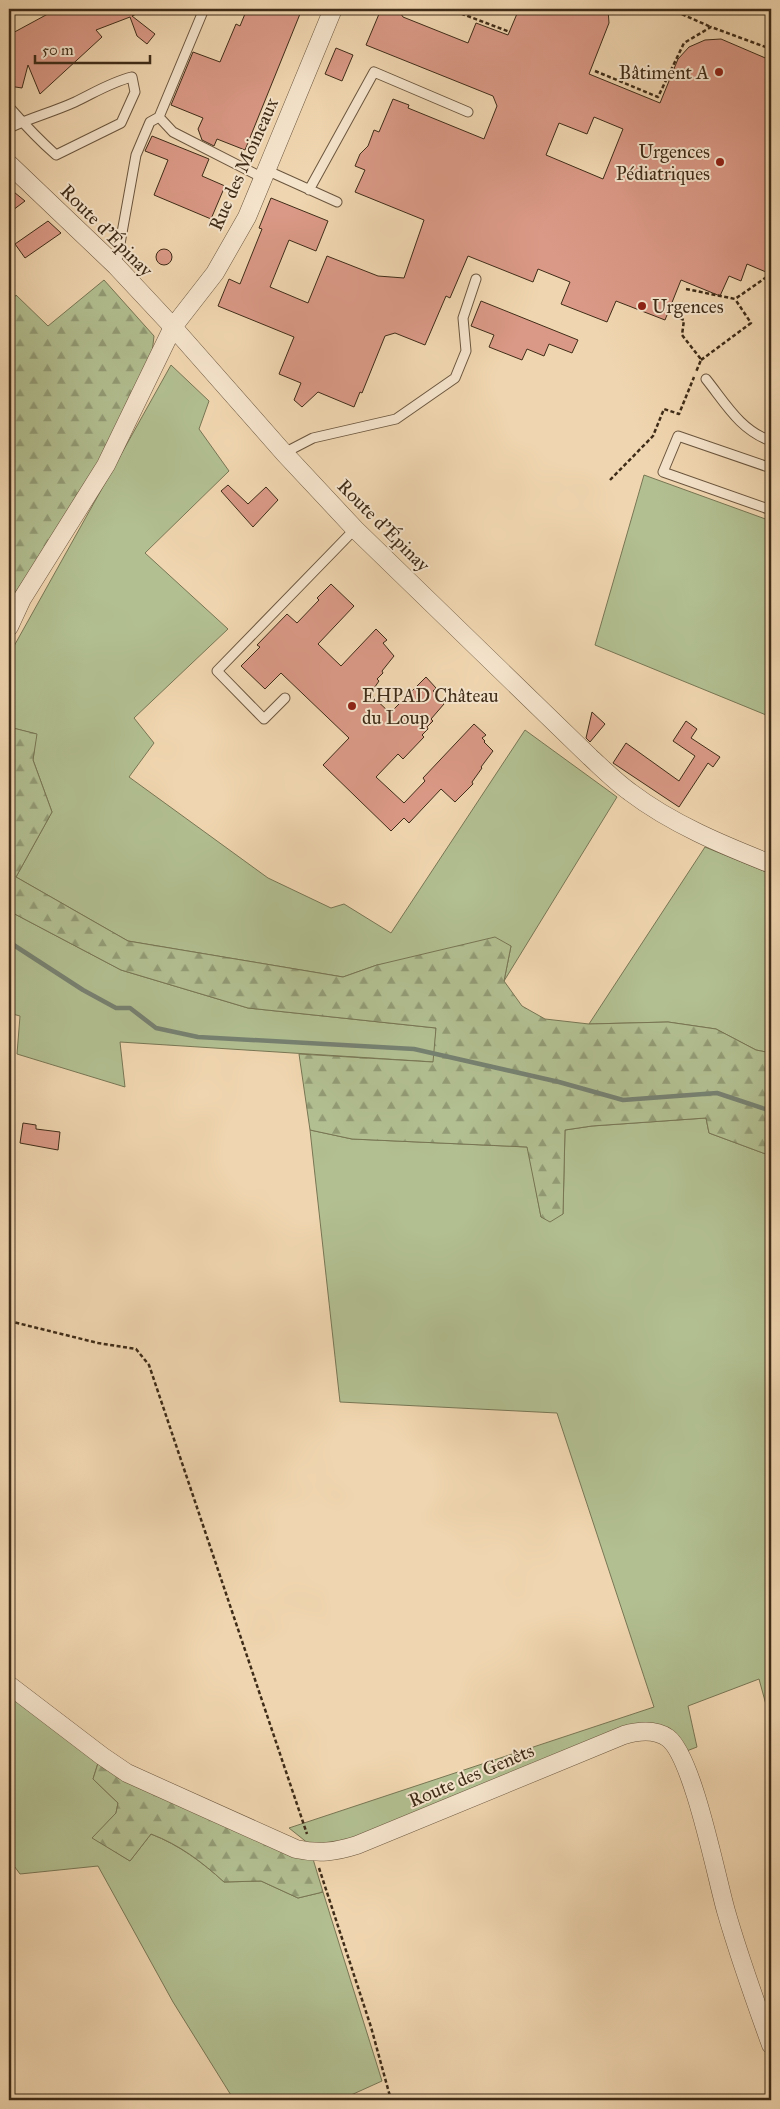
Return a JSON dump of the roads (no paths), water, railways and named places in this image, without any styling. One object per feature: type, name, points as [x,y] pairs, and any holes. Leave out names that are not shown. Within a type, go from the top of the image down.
[{"type":"street","name":"Rue des Moineaux","points":[[9,627],[22,599],[106,465],[173,327],[215,273],[247,217],[333,9]]},
{"type":"street","name":"Route d'Épinay","points":[[9,164],[116,266],[355,529],[549,719],[630,793],[703,835],[771,864]]},
{"type":"street","name":"Route des Genêts","points":[[9,1685],[127,1773],[296,1849],[314,1853],[331,1853],[357,1845],[624,1735],[644,1731],[668,1738],[680,1754],[690,1777],[726,1910],[771,2045]]},
{"type":"lane","points":[[9,12],[15,9]]},
{"type":"lane","points":[[116,266],[136,155],[150,122],[159,117],[204,9]]},
{"type":"lane","points":[[309,190],[374,72],[468,112]]},
{"type":"lane","points":[[9,107],[22,122],[37,139],[56,155],[121,123],[135,92],[132,77],[116,80],[75,102],[22,122],[9,128]]},
{"type":"lane","points":[[159,117],[173,132],[264,174],[336,202]]},
{"type":"lane","points":[[284,453],[313,438],[396,419],[455,378],[466,351],[463,318],[476,280]]},
{"type":"lane","points":[[706,379],[742,425],[760,437],[771,441]]},
{"type":"lane","points":[[771,468],[678,436],[663,472],[771,510]]},
{"type":"lane","points":[[285,698],[264,719],[217,672],[355,529]]},
{"type":"waterway","points":[[9,942],[83,990],[116,1008],[130,1008],[156,1028],[198,1037],[414,1049],[559,1082],[623,1100],[717,1093],[771,1111]]},
{"type":"place","name":"Bâtiment A","points":[[719,72]]},
{"type":"place","name":"Urgences Pédiatriques","points":[[720,162]]},
{"type":"place","name":"Urgences","points":[[642,306]]},
{"type":"place","name":"EHPAD Château du Loup","points":[[352,706]]}]
